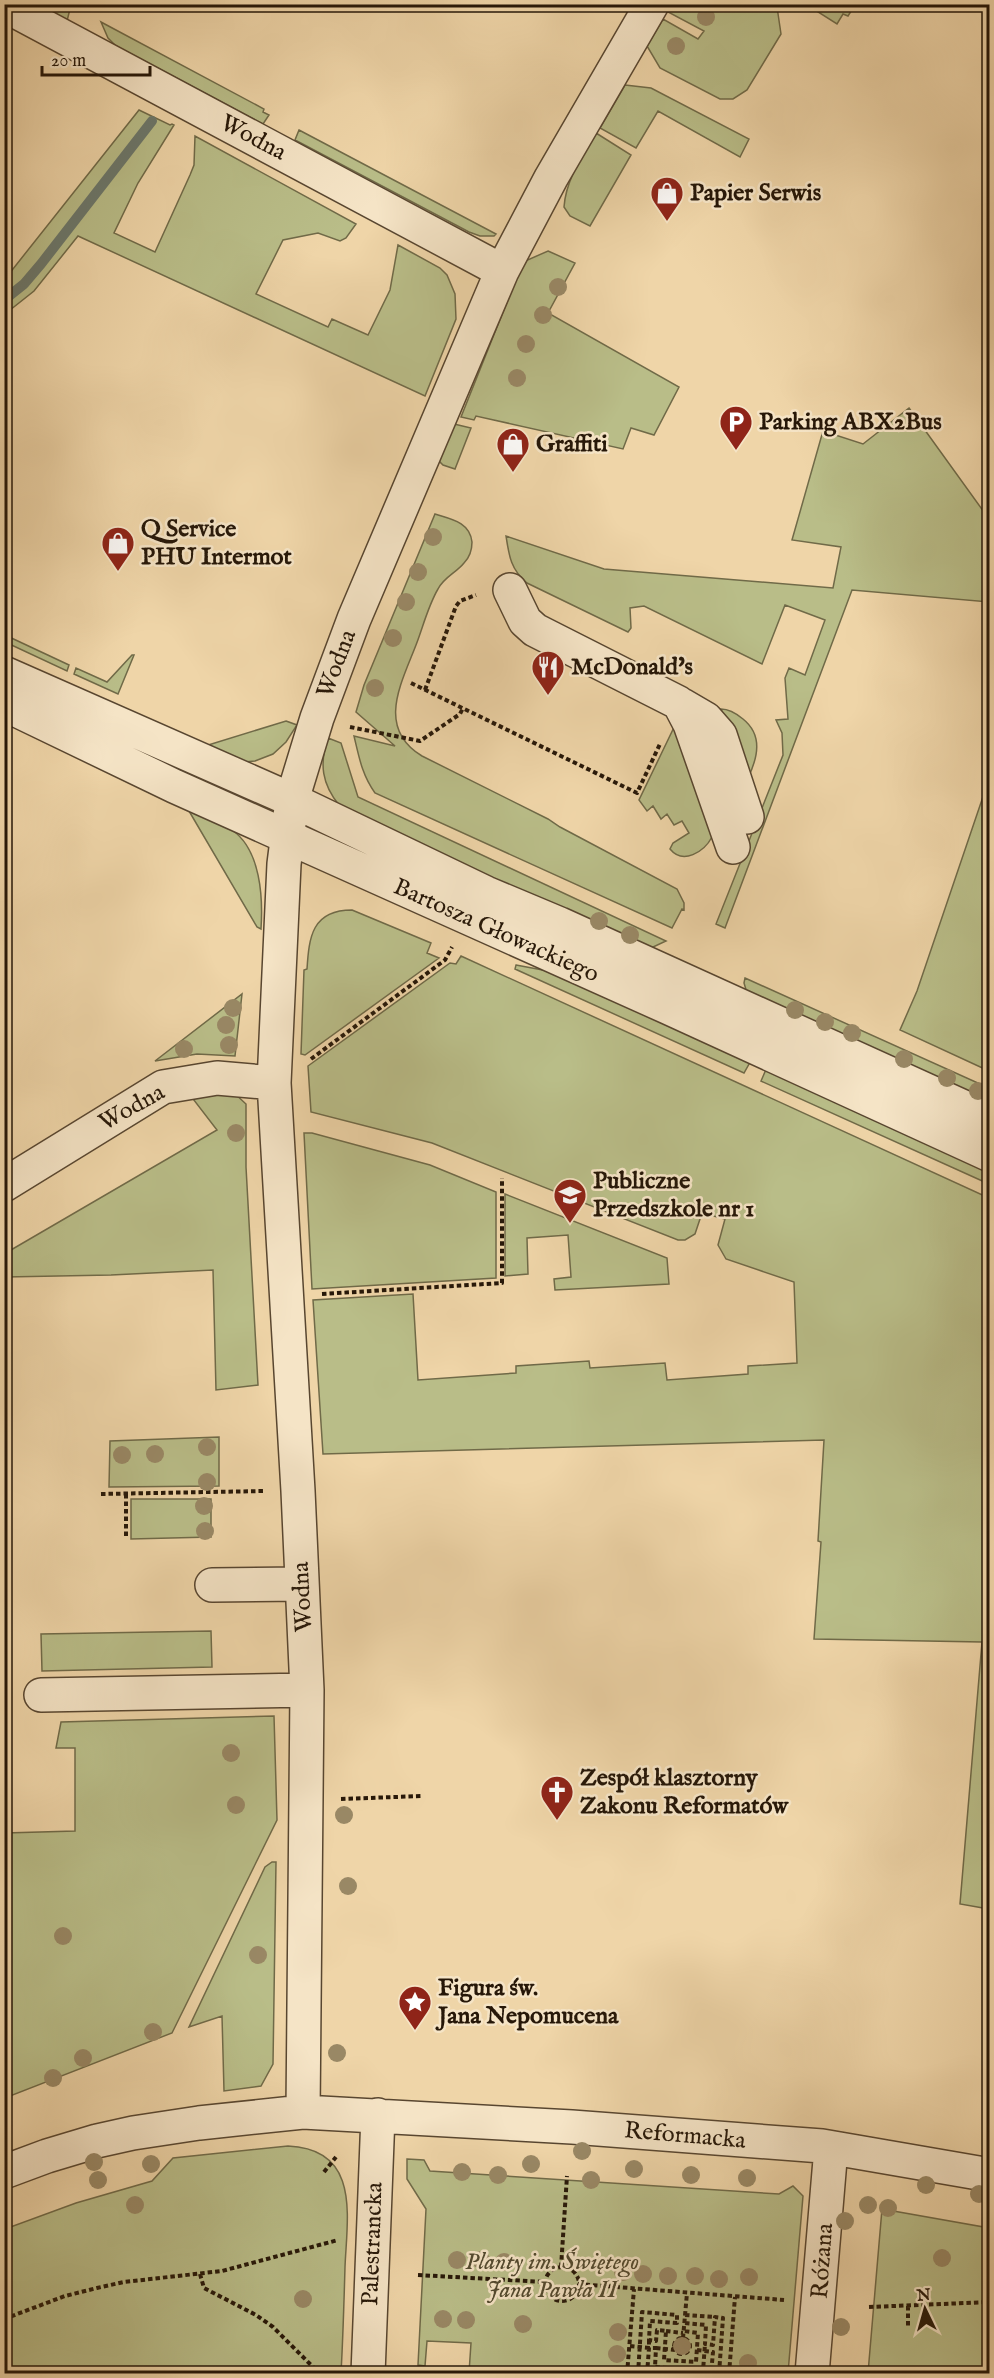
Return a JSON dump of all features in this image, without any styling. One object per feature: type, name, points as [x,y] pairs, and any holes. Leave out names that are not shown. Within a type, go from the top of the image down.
[{"type":"street","name":"Wodna","points":[[303,2112],[307,1690],[298,1491],[274,1083],[286,836],[292,801],[317,718],[354,619],[502,271],[546,187],[652,4]]},
{"type":"street","name":"Wodna","points":[[4,5],[502,271]]},
{"type":"street","points":[[496,593],[535,630],[706,719],[720,735],[747,817]]},
{"type":"street","name":"Bartosza Głowackiego","points":[[4,673],[292,801],[486,893],[571,929],[990,1119]]},
{"type":"street","name":"Bartosza Głowackiego","points":[[4,704],[174,786],[668,1007],[990,1155]]},
{"type":"street","points":[[679,704],[696,740],[733,848]]},
{"type":"street","name":"Wodna","points":[[4,1185],[163,1087],[217,1078],[274,1083]]},
{"type":"street","points":[[212,1585],[302,1584]]},
{"type":"street","points":[[41,1695],[307,1690]]},
{"type":"street","name":"Reformacka","points":[[4,2172],[67,2150],[133,2133],[209,2121],[303,2112],[572,2127],[831,2148],[990,2175]]},
{"type":"street","name":"Palestrancka","points":[[368,2373],[378,2115]]},
{"type":"street","name":"Różana","points":[[812,2373],[831,2148]]},
{"type":"path","points":[[425,690],[456,606],[468,597],[496,593]]},
{"type":"path","points":[[411,683],[637,793],[679,704]]},
{"type":"path","points":[[341,725],[420,741],[460,714],[463,708]]},
{"type":"path","points":[[304,1064],[445,960],[452,946]]},
{"type":"path","points":[[315,1295],[502,1283],[502,1178]]},
{"type":"path","points":[[100,1494],[298,1491]]},
{"type":"path","points":[[126,1494],[126,1539]]},
{"type":"path","points":[[333,1800],[422,1796]]},
{"type":"path","points":[[324,2172],[336,2157]]},
{"type":"path","points":[[561,2267],[567,2176]]},
{"type":"path","points":[[4,2308],[7,2317],[65,2296],[97,2288],[124,2282],[200,2274],[253,2264],[345,2238]]},
{"type":"path","points":[[561,2267],[571,2270],[578,2279],[577,2290],[571,2298],[560,2301],[550,2297],[545,2288],[545,2282],[548,2273],[561,2267]]},
{"type":"path","points":[[200,2274],[204,2288],[256,2315],[273,2327],[321,2373]]},
{"type":"path","points":[[418,2275],[545,2282]]},
{"type":"path","points":[[578,2284],[788,2301]]},
{"type":"path","points":[[627,2373],[634,2289]]},
{"type":"path","points":[[687,2293],[684,2334],[689,2346]]},
{"type":"path","points":[[729,2373],[735,2296]]},
{"type":"path","points":[[869,2307],[990,2302]]},
{"type":"path","points":[[908,2306],[908,2326]]},
{"type":"path","points":[[638,2373],[642,2312],[677,2315],[677,2323],[650,2321],[647,2373]]},
{"type":"path","points":[[686,2315],[723,2318],[719,2373]]},
{"type":"path","points":[[705,2344],[713,2345],[715,2317]]},
{"type":"path","points":[[656,2348],[655,2367],[684,2372],[703,2371],[706,2325],[685,2324]]},
{"type":"path","points":[[649,2340],[656,2340],[657,2330],[666,2331],[684,2334],[698,2333],[696,2362],[664,2360],[666,2331]]},
{"type":"path","points":[[675,2350],[675,2342],[684,2334]]},
{"type":"path","points":[[630,2346],[685,2353]]},
{"type":"path","points":[[689,2346],[713,2354],[731,2353]]},
{"type":"path","points":[[684,2372],[685,2353],[689,2346]]},
{"type":"path","points":[[711,2373],[713,2354]]},
{"type":"green space","points":[[773,4],[777,7],[781,34],[747,90],[733,99],[720,99],[660,68],[647,46],[663,19],[698,39],[704,31],[668,12],[672,5]]},
{"type":"green space","points":[[855,4],[848,16],[843,14],[837,24],[807,5]]},
{"type":"green space","points":[[43,5],[71,5],[67,21]]},
{"type":"green space","points":[[101,22],[264,109],[263,112],[269,115],[263,124],[116,46],[108,38]]},
{"type":"green space","points":[[625,85],[651,88],[749,139],[740,157],[658,111],[636,148],[600,128]]},
{"type":"green space","points":[[139,110],[174,125],[138,183],[114,233],[155,252],[194,165],[195,136],[356,224],[346,238],[340,241],[318,233],[283,240],[256,294],[328,327],[332,319],[368,335],[390,290],[398,245],[440,268],[447,275],[455,294],[456,319],[425,396],[78,236],[34,291],[5,314],[5,279]]},
{"type":"green space","points":[[299,130],[496,234],[480,236],[469,232],[295,140]]},
{"type":"green space","points":[[596,133],[631,155],[590,226],[570,216],[564,207],[571,178]]},
{"type":"green space","points":[[548,251],[575,263],[548,313],[679,387],[654,435],[631,428],[623,449],[476,416],[474,420],[461,417],[523,262]]},
{"type":"green space","points":[[909,408],[989,519],[989,602],[852,590],[725,928],[716,924],[783,755],[782,733],[776,720],[788,719],[785,678],[789,668],[805,675],[825,620],[785,605],[762,664],[644,606],[630,608],[631,628],[628,632],[527,583],[517,573],[512,562],[506,536],[604,569],[833,588],[841,547],[792,540],[823,431],[863,444]]},
{"type":"green space","points":[[454,424],[471,428],[455,469],[439,461]]},
{"type":"green space","points":[[435,514],[464,526],[470,535],[472,548],[466,561],[441,585],[428,609],[399,690],[396,719],[400,732],[408,745],[422,756],[548,819],[677,889],[684,903],[684,910],[682,909],[672,928],[375,793],[362,766],[354,736],[395,746],[356,712],[364,685]]},
{"type":"green space","points":[[5,635],[69,665],[67,671],[5,642]]},
{"type":"green space","points":[[134,655],[118,694],[74,674],[76,668],[107,682]]},
{"type":"green space","points":[[721,709],[738,715],[754,732],[757,747],[748,778]]},
{"type":"green space","points":[[678,719],[712,837],[699,852],[687,856],[675,854],[670,849],[673,843],[689,833],[682,821],[674,825],[667,814],[661,819],[653,806],[647,811],[639,800]]},
{"type":"green space","points":[[286,721],[297,725],[286,742],[273,754],[255,761],[233,763],[205,746]]},
{"type":"green space","points":[[328,738],[341,743],[358,797],[666,941],[651,948],[641,948],[339,805],[329,789],[324,773],[325,747]]},
{"type":"green space","points":[[989,779],[989,1071],[900,1030],[917,991]]},
{"type":"green space","points":[[189,811],[232,830],[249,850],[258,875],[261,929],[257,927]]},
{"type":"green space","points":[[352,910],[431,943],[427,953],[439,958],[305,1055],[301,1054],[304,970],[307,969],[312,936],[321,920],[328,915]]},
{"type":"green space","points":[[461,956],[989,1198],[989,1909],[960,1904],[982,1642],[814,1639],[821,1542],[818,1541],[824,1440],[323,1454],[313,1300],[413,1294],[418,1380],[516,1373],[516,1366],[589,1361],[590,1368],[665,1363],[667,1380],[748,1374],[748,1366],[797,1363],[794,1282],[726,1259],[718,1245],[725,1219],[702,1213],[695,1234],[685,1240],[678,1240],[432,1143],[311,1112],[308,1066],[450,963],[456,964]]},
{"type":"green space","points":[[516,965],[548,971],[748,1056],[749,1064],[744,1073],[515,969]]},
{"type":"green space","points":[[745,978],[989,1088],[989,1106],[747,993]]},
{"type":"green space","points":[[242,994],[235,1056],[197,1054],[155,1061]]},
{"type":"green space","points":[[768,1065],[989,1168],[989,1184],[761,1081]]},
{"type":"green space","points":[[233,1092],[246,1104],[246,1167],[258,1385],[216,1390],[213,1270],[5,1277],[4,1254],[217,1130],[190,1095]]},
{"type":"green space","points":[[304,1133],[312,1133],[430,1165],[496,1192],[496,1278],[312,1289]]},
{"type":"green space","points":[[505,1194],[667,1258],[669,1284],[555,1290],[554,1279],[571,1277],[568,1235],[527,1238],[528,1274],[505,1276]]},
{"type":"green space","points":[[219,1437],[219,1486],[109,1487],[110,1441]]},
{"type":"green space","points":[[131,1499],[211,1499],[211,1537],[131,1539]]},
{"type":"green space","points":[[211,1631],[212,1667],[42,1671],[41,1634]]},
{"type":"green space","points":[[274,1716],[277,1820],[172,2033],[5,2098],[5,1833],[75,1831],[75,1748],[56,1748],[61,1722]]},
{"type":"green space","points":[[276,1862],[273,2064],[261,2086],[224,2091],[222,2016],[189,2027],[265,1867]]},
{"type":"green space","points":[[288,2146],[311,2150],[328,2159],[339,2172],[345,2189],[347,2227],[341,2373],[5,2373],[5,2229],[76,2203],[152,2181],[173,2158]]},
{"type":"green space","name":"Planty im. Świętego Jana Pawła II","points":[[407,2159],[424,2160],[430,2171],[779,2194],[793,2186],[803,2196],[788,2373],[469,2373],[471,2343],[427,2341],[425,2366],[418,2365],[426,2209],[407,2179]]},
{"type":"green space","points":[[882,2209],[989,2228],[989,2373],[868,2373]]},
{"type":"waterway","points":[[4,300],[24,284],[41,264],[152,121]]},
{"type":"place","name":"Papier Serwis","points":[[667,222]]},
{"type":"place","name":"Parking ABX2Bus","points":[[736,451]]},
{"type":"place","name":"Graffiti","points":[[513,473]]},
{"type":"place","name":"Q Service PHU Intermot","points":[[118,572]]},
{"type":"place","name":"McDonald's","points":[[548,696]]},
{"type":"place","name":"Publiczne Przedszkole nr 1","points":[[570,1224]]},
{"type":"place","name":"Zespół klasztorny Zakonu Reformatów","points":[[557,1821]]},
{"type":"place","name":"Figura św. Jana Nepomucena","points":[[415,2031]]}]
